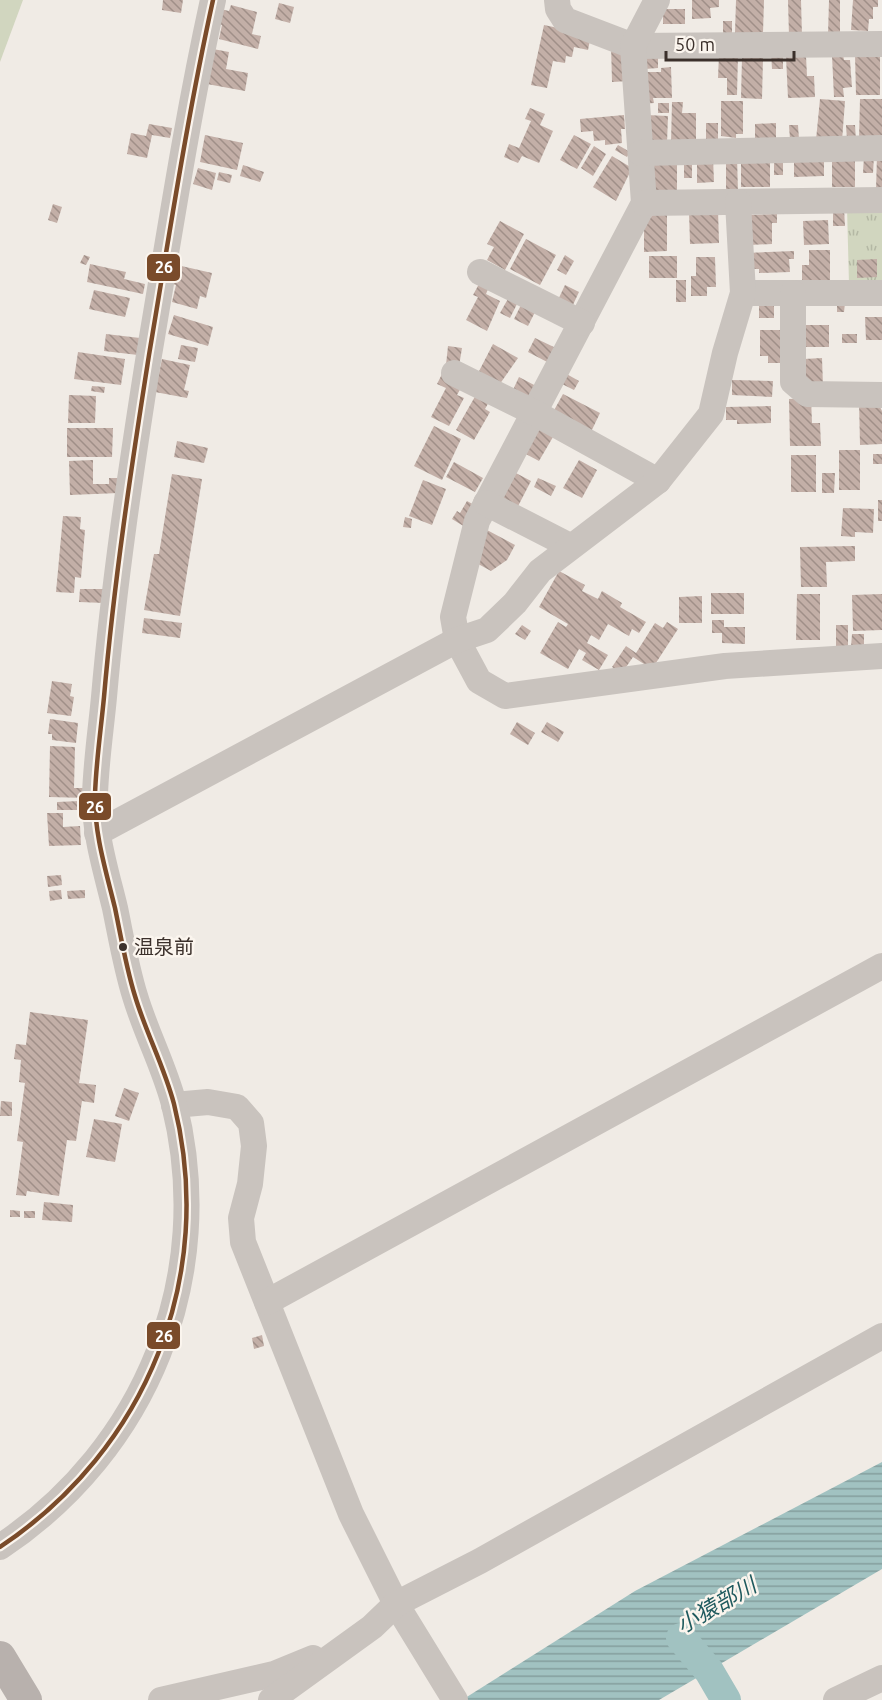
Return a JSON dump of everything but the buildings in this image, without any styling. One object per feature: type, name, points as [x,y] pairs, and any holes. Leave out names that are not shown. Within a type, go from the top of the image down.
[{"type":"main road","points":[[0,1657],[26,1700]]},
{"type":"street","points":[[0,1547],[74,1487],[119,1431],[154,1363],[174,1313],[187,1218],[186,1162],[164,1071],[135,997],[97,833],[95,796],[112,610],[138,422],[182,156],[213,0]]},
{"type":"street","points":[[557,0],[558,9],[565,20],[633,46],[882,44]]},
{"type":"street","points":[[657,0],[633,46],[644,203],[477,521],[453,617],[457,640],[479,681],[505,696],[725,666],[882,656]]},
{"type":"street","points":[[641,153],[882,148]]},
{"type":"street","points":[[644,203],[882,200]]},
{"type":"street","points":[[97,833],[457,640],[487,630],[515,603],[540,572],[570,546],[658,481],[711,414],[725,353],[743,293],[738,202]]},
{"type":"street","points":[[480,272],[582,323]]},
{"type":"street","points":[[743,293],[882,293]]},
{"type":"street","points":[[793,293],[793,382],[797,388],[807,394],[882,395]]},
{"type":"street","points":[[454,374],[533,412],[658,481]]},
{"type":"street","points":[[486,503],[570,546]]},
{"type":"street","points":[[267,1302],[882,966]]},
{"type":"street","points":[[174,1105],[208,1102],[237,1107],[251,1123],[254,1146],[250,1184],[241,1218],[243,1242],[351,1514],[401,1610],[455,1700]]},
{"type":"street","points":[[271,1700],[349,1643],[480,1561],[882,1336]]},
{"type":"street","points":[[161,1700],[274,1674],[349,1643]]},
{"type":"street","points":[[836,1700],[882,1678]]},
{"type":"green space","points":[[0,0],[23,0],[0,62]]},
{"type":"green space","points":[[847,207],[882,207],[882,284],[849,284]]},
{"type":"water","name":"小猿部川","points":[[882,1462],[882,1569],[659,1700],[462,1700],[635,1591]]},
{"type":"waterway","name":"小猿部川","points":[[681,1638],[709,1671],[726,1700]]},
{"type":"transit line","name":"26","points":[[0,1547],[51,1507],[95,1461],[131,1409],[158,1353],[177,1294],[186,1232],[185,1168],[174,1104],[139,1010],[129,974],[104,866],[95,795],[113,611],[136,440],[179,178],[213,0]]},
{"type":"place","name":"温泉前","points":[[123,947]]}]
